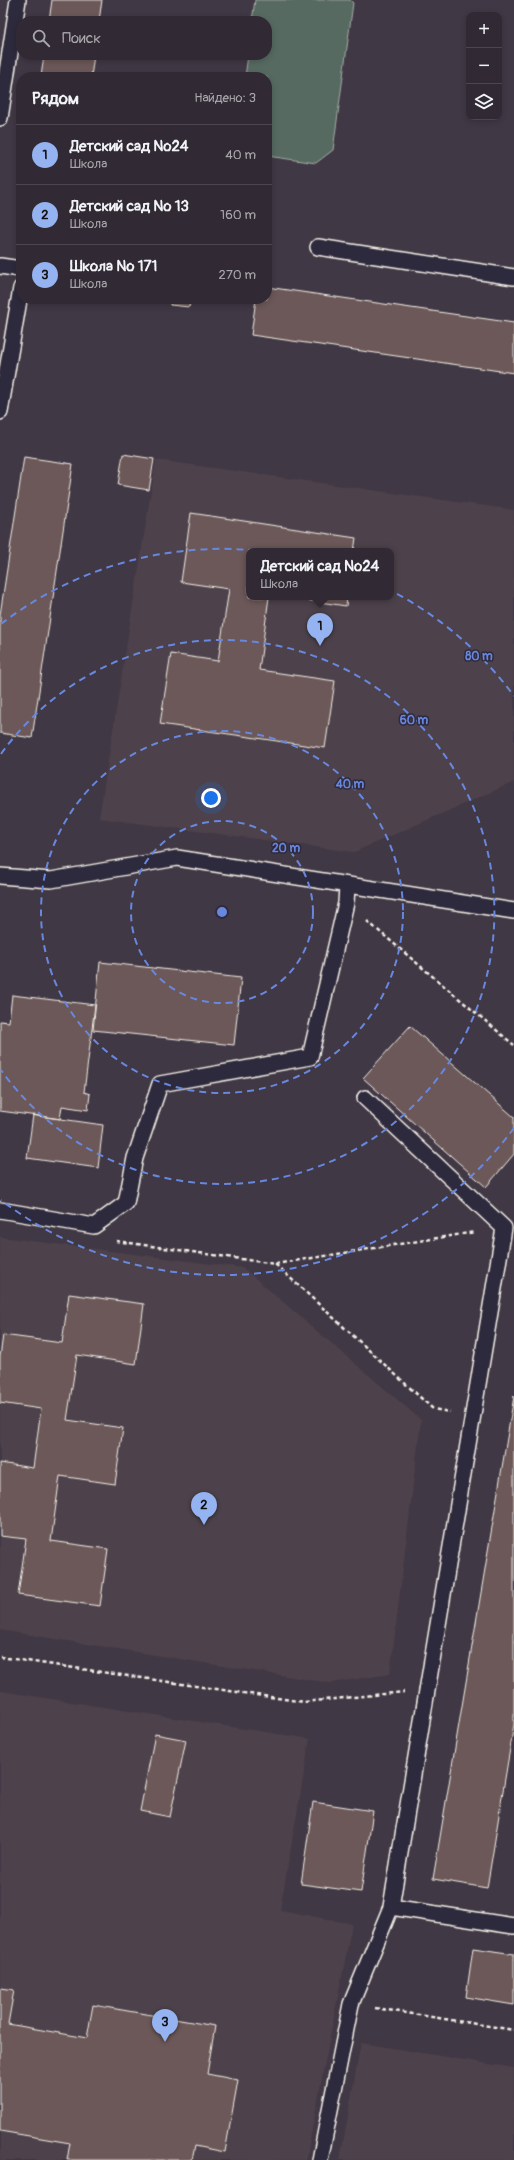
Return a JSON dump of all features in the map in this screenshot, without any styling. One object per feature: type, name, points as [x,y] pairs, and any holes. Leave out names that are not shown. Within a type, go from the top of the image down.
[{"type":"lane","points":[[0,118],[18,0]]},
{"type":"lane","points":[[318,247],[514,277]]},
{"type":"lane","points":[[0,266],[16,268]]},
{"type":"lane","points":[[0,412],[18,304]]},
{"type":"lane","points":[[0,876],[51,880],[177,858],[514,911]]},
{"type":"lane","points":[[0,1210],[94,1226],[126,1203],[136,1158],[160,1084],[310,1057],[346,904],[348,886]]},
{"type":"lane","points":[[320,2160],[351,2004],[390,1907],[425,1689],[504,1228],[365,1098]]},
{"type":"lane","points":[[390,1907],[514,1926]]},
{"type":"path","points":[[346,904],[514,1045]]},
{"type":"path","points":[[110,1240],[275,1264],[504,1228]]},
{"type":"path","points":[[275,1264],[433,1409],[472,1416]]},
{"type":"path","points":[[0,1657],[304,1702],[425,1689]]},
{"type":"path","points":[[351,2004],[514,2030]]},
{"type":"shaded area","points":[[156,460],[514,510],[514,782],[354,852],[99,818]]},
{"type":"shaded area","points":[[0,1237],[243,1268],[421,1420],[390,1674],[330,1683],[0,1630]]},
{"type":"shaded area","points":[[0,1691],[310,1739],[280,1910],[352,1924],[306,2160],[0,2160]]},
{"type":"shaded area","points":[[361,2043],[514,2068],[514,2160],[340,2160]]},
{"type":"green space","points":[[255,0],[350,0],[353,3],[333,150],[316,163],[272,157],[272,72],[246,72],[247,60],[272,60],[272,16],[253,16]]},
{"type":"building","points":[[52,0],[102,0],[100,16],[50,16]]},
{"type":"building","points":[[43,60],[93,60],[92,72],[42,72]]},
{"type":"building","points":[[272,288],[514,323],[514,373],[251,335],[255,304],[272,304]]},
{"type":"building","points":[[170,304],[190,304],[189,307]]},
{"type":"building","points":[[123,454],[154,459],[149,490],[118,485]]},
{"type":"building","points":[[24,457],[73,464],[32,738],[0,733],[0,615]]},
{"type":"building","points":[[191,513],[356,538],[354,548],[246,548],[246,600],[269,600],[259,670],[335,681],[325,748],[160,724],[171,654],[218,661],[229,589],[181,582]]},
{"type":"building","points":[[306,600],[347,600],[346,606]]},
{"type":"building","points":[[100,962],[241,978],[234,1045],[93,1030]]},
{"type":"building","points":[[12,995],[95,1005],[84,1092],[90,1094],[88,1110],[62,1106],[60,1119],[0,1111],[0,1021],[9,1022]]},
{"type":"building","points":[[410,1026],[514,1117],[514,1154],[486,1187],[363,1078]]},
{"type":"building","points":[[33,1115],[103,1125],[98,1168],[27,1158]]},
{"type":"building","points":[[69,1294],[144,1304],[136,1364],[77,1355],[67,1420],[123,1428],[115,1484],[60,1476],[51,1541],[108,1549],[100,1606],[18,1595],[26,1539],[0,1536],[0,1463],[33,1468],[41,1409],[0,1403],[0,1357],[3,1335],[62,1343]]},
{"type":"building","points":[[514,1396],[514,1724],[487,1888],[433,1879]]},
{"type":"building","points":[[155,1734],[186,1740],[170,1817],[140,1811]]},
{"type":"building","points":[[313,1802],[373,1811],[361,1892],[301,1884]]},
{"type":"building","points":[[473,1948],[514,1954],[514,2005],[466,1997]]},
{"type":"building","points":[[0,1988],[14,1990],[8,2024],[87,2038],[93,2005],[215,2026],[207,2074],[238,2080],[225,2152],[195,2146],[192,2160],[67,2160],[70,2143],[0,2131]]},
{"type":"place","name":"Детский сад №24","points":[[320,646]]},
{"type":"place","name":"Детский сад № 13","points":[[204,1525]]},
{"type":"place","name":"Школа № 171","points":[[165,2042]]}]
